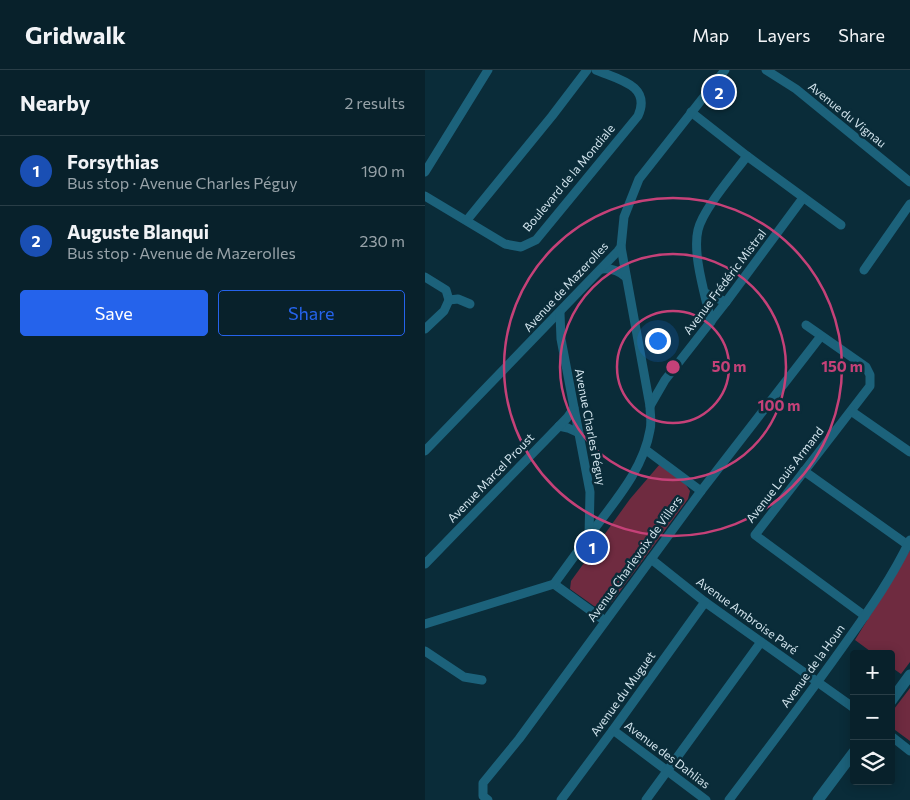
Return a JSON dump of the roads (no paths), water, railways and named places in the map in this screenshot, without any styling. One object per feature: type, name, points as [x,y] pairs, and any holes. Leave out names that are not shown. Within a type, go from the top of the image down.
[{"type":"street","points":[[425,172],[488,70]]},
{"type":"street","points":[[467,220],[587,70]]},
{"type":"street","name":"Boulevard de la Mondiale","points":[[425,196],[505,244],[521,247],[536,240],[638,116],[642,107],[638,91],[631,84],[596,70]]},
{"type":"street","name":"Avenue de Mazerolles","points":[[425,452],[544,330],[621,247],[625,217],[639,179],[725,70]]},
{"type":"street","name":"Avenue du Vignau","points":[[766,70],[796,89],[910,182]]},
{"type":"street","points":[[691,112],[841,226]]},
{"type":"street","points":[[711,322],[696,249],[698,229],[706,212],[747,156]]},
{"type":"street","name":"Avenue Frédéric Mistral","points":[[650,406],[665,380],[711,322],[803,198]]},
{"type":"street","points":[[864,270],[910,204]]},
{"type":"street","points":[[425,624],[553,584],[636,471],[646,450],[651,428],[650,406],[621,247]]},
{"type":"street","points":[[602,269],[616,270],[626,277]]},
{"type":"street","points":[[425,277],[446,290],[449,300],[444,311],[425,328]]},
{"type":"street","points":[[705,293],[726,302]]},
{"type":"street","points":[[449,300],[458,299],[470,304]]},
{"type":"street","name":"Avenue Charles Péguy","points":[[560,312],[561,339],[590,492],[589,536]]},
{"type":"street","points":[[806,325],[821,336]]},
{"type":"street","points":[[544,330],[558,334],[561,339]]},
{"type":"street","name":"Avenue Louis Armand","points":[[821,336],[866,367],[870,376],[870,386],[755,535],[865,616]]},
{"type":"street","name":"Avenue Charlevoix de Villers","points":[[488,800],[483,796],[483,783],[519,739],[701,490],[821,336]]},
{"type":"street","points":[[644,375],[653,380],[665,380]]},
{"type":"street","name":"Avenue Marcel Proust","points":[[425,564],[559,426],[574,408]]},
{"type":"street","points":[[851,411],[910,452]]},
{"type":"street","points":[[559,426],[579,433]]},
{"type":"street","points":[[646,450],[701,490]]},
{"type":"street","points":[[804,471],[909,542]]},
{"type":"street","name":"Avenue de la Houn","points":[[729,800],[865,616],[909,542]]},
{"type":"street","name":"Avenue Ambroise Paré","points":[[651,559],[705,602],[850,705]]},
{"type":"street","points":[[553,584],[605,621]]},
{"type":"street","name":"Avenue du Muguet","points":[[561,800],[705,602]]},
{"type":"street","points":[[646,800],[761,642]]},
{"type":"street","points":[[425,651],[464,678],[482,680]]},
{"type":"street","points":[[895,696],[910,675]]},
{"type":"street","name":"Avenue des Dahlias","points":[[613,730],[707,800]]},
{"type":"street","points":[[895,739],[910,751]]},
{"type":"street","points":[[818,800],[850,757]]},
{"type":"place","name":"Auguste Blanqui","points":[[719,92]]},
{"type":"place","name":"Forsythias","points":[[592,547]]}]
